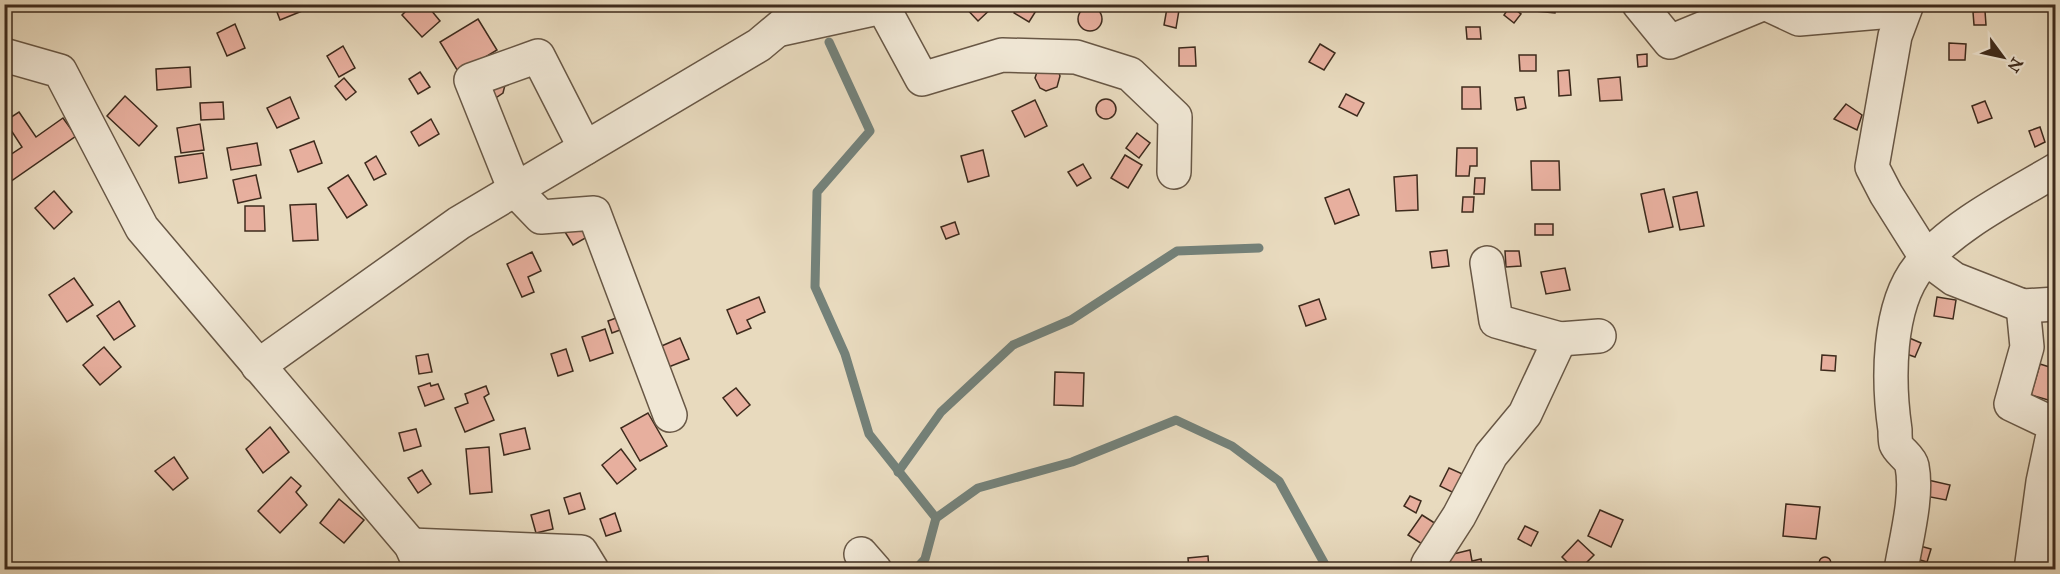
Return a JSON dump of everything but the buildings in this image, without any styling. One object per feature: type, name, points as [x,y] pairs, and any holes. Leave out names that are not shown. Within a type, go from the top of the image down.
[{"type":"street","points":[[258,366],[459,223],[759,45],[808,4]]},
{"type":"street","points":[[1639,4],[1670,42],[1762,4]]},
{"type":"street","points":[[1767,4],[1799,19],[1905,7],[1895,36],[1872,167],[1886,194],[1927,259],[1954,279],[2022,306],[2055,304]]},
{"type":"street","points":[[777,30],[883,7],[922,79],[1002,55],[1076,57],[1130,74],[1175,117],[1174,172]]},
{"type":"street","points":[[4,56],[60,71],[142,228],[416,557],[581,552],[592,570]]},
{"type":"street","points":[[585,148],[538,56],[471,80],[515,190],[541,217],[594,213],[670,415]]},
{"type":"street","points":[[1901,570],[1912,493],[1911,463],[1896,445],[1892,407],[1890,359],[1899,306],[1917,268],[1941,243],[2055,170]]},
{"type":"street","points":[[1487,263],[1496,321],[1560,339],[1599,336]]},
{"type":"street","points":[[2022,306],[2027,347],[2011,404],[2055,425],[2043,482],[2031,570]]},
{"type":"street","points":[[1429,570],[1428,564],[1459,516],[1491,455],[1525,414],[1560,339]]},
{"type":"waterway","points":[[829,42],[870,131],[817,192],[815,287],[845,354],[869,434],[936,518],[925,559],[915,570]]},
{"type":"waterway","points":[[898,472],[941,412],[1013,345],[1071,320],[1177,251],[1259,248]]},
{"type":"waterway","points":[[936,518],[978,488],[1072,462],[1176,420],[1232,446],[1279,481],[1328,570]]}]
